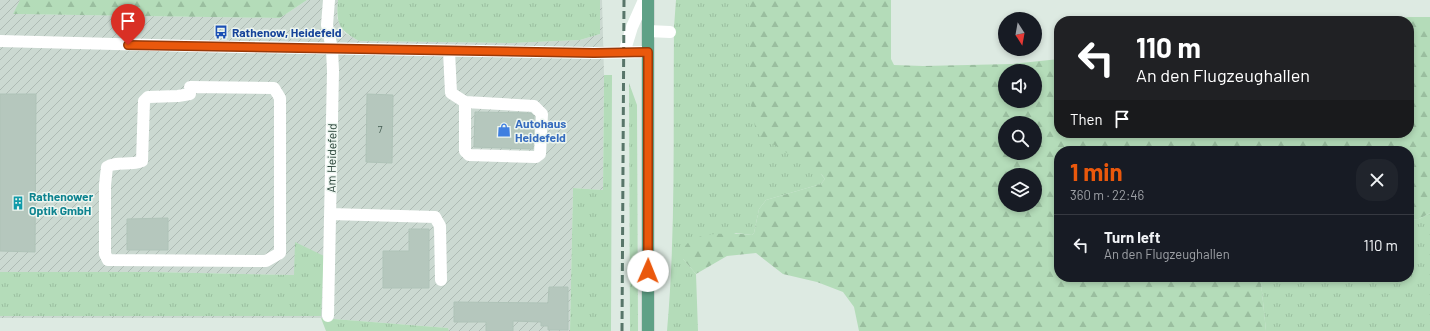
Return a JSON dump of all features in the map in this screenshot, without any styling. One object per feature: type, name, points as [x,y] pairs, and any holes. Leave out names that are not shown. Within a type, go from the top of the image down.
[{"type":"main road","points":[[648,0],[648,331]]},
{"type":"street","name":"Am Heidefeld","points":[[328,316],[333,71],[332,49],[327,25],[329,0]]},
{"type":"street","points":[[624,53],[632,27],[644,0]]},
{"type":"street","points":[[648,31],[670,32]]},
{"type":"street","points":[[0,41],[449,51],[648,52]]},
{"type":"street","points":[[449,51],[451,94],[465,102],[534,106],[542,114],[540,154],[536,157],[469,155],[465,151],[465,102]]},
{"type":"street","points":[[274,88],[280,98],[280,253],[266,261],[108,260],[105,254],[105,185],[107,167],[111,164],[135,164],[142,161],[144,101],[148,97],[178,96],[190,90],[274,88]]},
{"type":"street","points":[[331,214],[435,217],[440,226],[440,280]]},
{"type":"shaded area","points":[[0,0],[20,0],[14,14],[280,18],[307,0],[338,0],[337,18],[345,33],[359,41],[511,43],[580,40],[600,34],[600,0],[602,0],[604,75],[603,190],[573,188],[570,331],[449,331],[448,328],[321,318],[0,318],[0,316],[321,316],[295,243],[295,275],[153,272],[0,272]]},
{"type":"green space","points":[[20,0],[307,0],[280,18],[13,14]]},
{"type":"green space","points":[[338,0],[600,0],[600,34],[580,40],[511,43],[359,41],[347,33],[340,25],[337,14]]},
{"type":"green space","points":[[676,0],[749,0],[749,89],[825,179],[821,184],[766,200],[759,209],[754,233],[752,235],[736,233],[683,259],[696,274],[698,331],[667,331],[672,255],[674,179],[674,27]]},
{"type":"green space","points":[[749,0],[891,0],[891,59],[894,65],[998,64],[998,108],[1042,108],[1042,64],[1012,64],[1054,60],[1054,138],[1414,138],[1414,17],[1430,17],[1430,213],[1419,219],[1414,220],[1414,146],[1054,146],[1054,282],[1261,282],[1266,331],[859,331],[854,307],[843,292],[817,282],[783,274],[756,253],[727,256],[696,274],[683,259],[684,249],[688,243],[695,239],[714,234],[752,235],[754,233],[759,209],[766,200],[821,184],[825,179],[822,175],[760,136],[755,127],[749,89]]},
{"type":"green space","points":[[604,75],[612,75],[611,331],[570,331],[573,188],[603,190]]},
{"type":"green space","points":[[629,83],[637,105],[638,331],[630,331]]},
{"type":"green space","points":[[1430,213],[1430,331],[1266,331],[1261,282],[1414,282],[1414,220],[1419,219]]},
{"type":"green space","points":[[295,242],[324,256],[321,316],[0,316],[0,272],[153,272],[294,275]]},
{"type":"green space","points":[[321,318],[448,328],[449,331],[326,331]]},
{"type":"building","name":"Rathenower Optik GmbH","points":[[0,94],[36,94],[35,252],[0,251]]},
{"type":"building","points":[[367,94],[393,95],[392,163],[366,162]]},
{"type":"building","name":"Autohaus Heidefeld","points":[[475,112],[531,113],[534,116],[533,149],[474,147]]},
{"type":"building","points":[[168,218],[168,250],[127,250],[127,219]]},
{"type":"building","points":[[409,229],[429,229],[429,288],[383,288],[383,251],[409,251]]},
{"type":"building","points":[[549,287],[568,287],[568,330],[548,330],[548,326],[541,326],[541,322],[513,321],[513,331],[486,331],[486,322],[454,322],[454,302],[548,303]]},
{"type":"railway","points":[[622,331],[624,0]]},
{"type":"place","name":"Rathenow, Heidefeld","points":[[221,32]]},
{"type":"place","name":"Autohaus Heidefeld","points":[[504,130]]},
{"type":"place","name":"Rathenower Optik GmbH","points":[[18,203]]},
{"type":"route","points":[[128,45],[594,53],[648,52],[648,271]]}]
